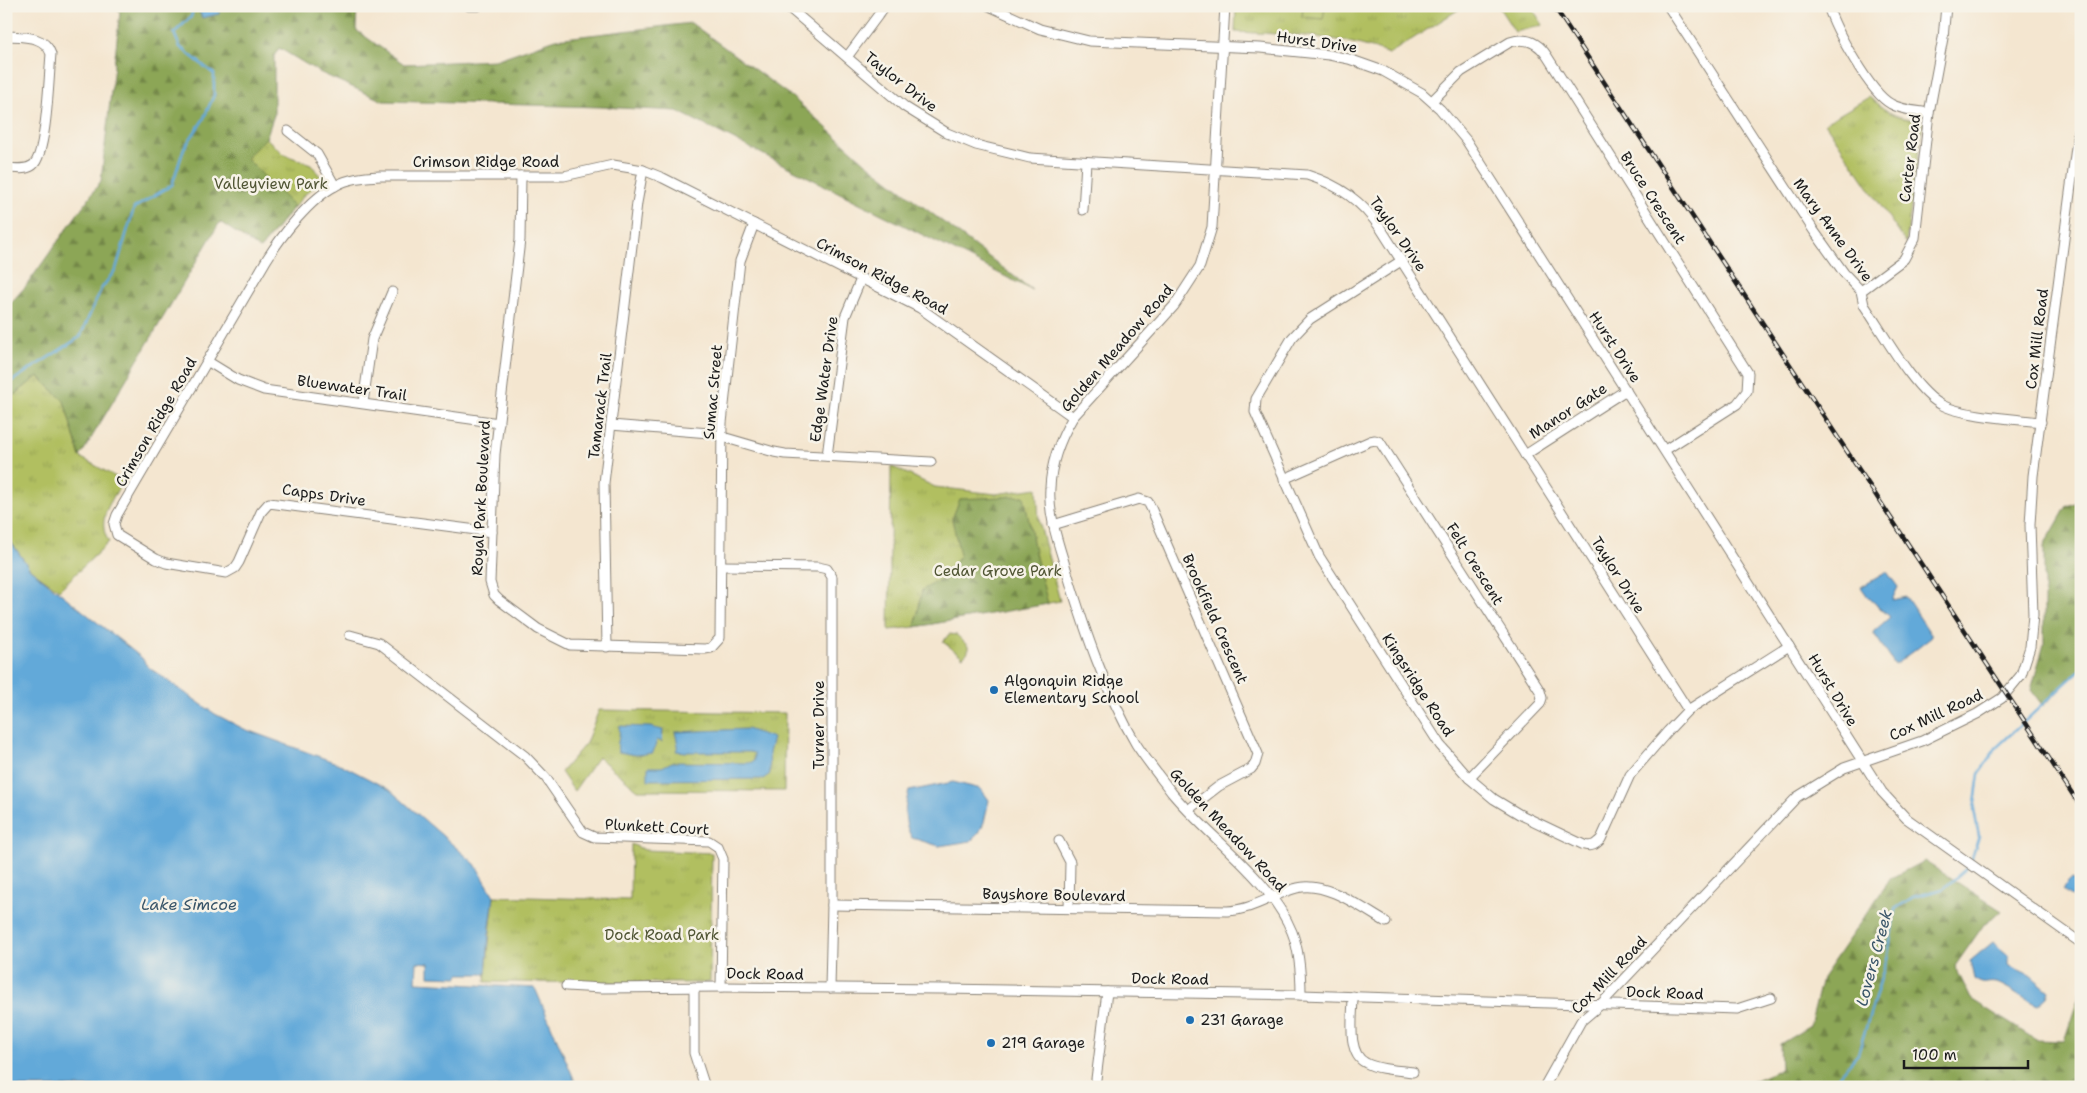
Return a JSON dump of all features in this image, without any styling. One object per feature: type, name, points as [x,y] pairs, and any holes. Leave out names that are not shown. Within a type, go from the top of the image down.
[{"type":"street","points":[[469,6],[478,6]]},
{"type":"street","name":"Taylor Drive","points":[[787,6],[905,107],[939,128],[963,140],[990,150],[1020,157],[1307,175],[1332,184],[1357,200],[1401,260],[1688,710]]},
{"type":"street","points":[[847,57],[885,6]]},
{"type":"street","name":"Hurst Drive","points":[[989,6],[1026,24],[1075,38],[1111,42],[1223,46],[1318,54],[1349,59],[1392,76],[1432,101],[1466,140],[1790,646],[1876,785],[1906,818],[2081,943]]},
{"type":"street","name":"Golden Meadow Road","points":[[1225,6],[1212,227],[1203,257],[1194,276],[1174,306],[1073,416],[1060,442],[1052,467],[1049,488],[1053,525],[1086,632],[1122,716],[1143,754],[1173,794],[1274,897],[1290,927],[1295,942],[1300,964],[1301,995]]},
{"type":"street","name":"Mary Anne Drive","points":[[1668,6],[1814,231],[1844,273],[1861,291],[1864,305],[1919,387],[1942,405],[1963,411],[2041,422]]},
{"type":"street","points":[[1828,6],[1852,55],[1878,93],[1891,104],[1929,113]]},
{"type":"street","name":"Carter Road","points":[[1861,291],[1904,260],[1915,238],[1929,113],[1943,38],[1946,6]]},
{"type":"street","points":[[6,36],[42,40],[49,46],[51,54],[45,125],[39,156],[33,165],[24,169],[6,168]]},
{"type":"street","name":"Bruce Crescent","points":[[1432,101],[1461,72],[1510,42],[1517,40],[1532,41],[1547,56],[1748,373],[1747,391],[1737,404],[1665,450]]},
{"type":"street","name":"Cox Mill Road","points":[[1544,1087],[1581,1021],[1600,1005],[1797,797],[1844,768],[1922,741],[1977,714],[2002,698],[2021,675],[2030,647],[2034,615],[2030,525],[2033,476],[2081,109]]},
{"type":"street","points":[[288,131],[316,154],[335,186]]},
{"type":"street","points":[[1083,210],[1086,162]]},
{"type":"street","name":"Crimson Ridge Road","points":[[114,530],[114,520],[274,247],[315,201],[335,186],[356,178],[380,176],[564,176],[613,165],[643,170],[657,175],[754,224],[934,317],[1073,416]]},
{"type":"street","name":"Tamarack Trail","points":[[607,647],[604,494],[637,203],[643,170]]},
{"type":"street","name":"Royal Park Boulevard","points":[[521,176],[520,240],[495,454],[490,582],[494,595],[538,629],[570,645],[705,649],[711,648],[720,638],[722,566]]},
{"type":"street","name":"Sumac Street","points":[[722,566],[723,409],[740,261],[754,224]]},
{"type":"street","name":"Kingsridge Road","points":[[1401,260],[1310,319],[1292,338],[1256,399],[1254,412],[1318,556],[1440,746],[1468,778],[1507,807],[1590,847],[1596,845],[1601,839],[1624,788],[1638,764],[1688,710],[1790,646]]},
{"type":"street","name":"Edge Water Drive","points":[[827,456],[845,318],[861,279]]},
{"type":"street","points":[[363,403],[372,339],[392,292]]},
{"type":"street","name":"Bluewater Trail","points":[[207,361],[238,380],[264,390],[499,422]]},
{"type":"street","name":"Manor Gate","points":[[1525,455],[1626,390]]},
{"type":"street","points":[[611,425],[709,433],[774,452],[931,462]]},
{"type":"street","name":"Felt Crescent","points":[[1284,479],[1370,441],[1380,442],[1540,691],[1542,698],[1540,704],[1468,778]]},
{"type":"street","name":"Brookfield Crescent","points":[[1053,525],[1139,499],[1148,502],[1151,508],[1258,754],[1255,764],[1251,769],[1219,786],[1188,810]]},
{"type":"street","name":"Capps Drive","points":[[114,530],[120,538],[161,561],[226,573],[235,568],[239,562],[261,512],[269,503],[492,532]]},
{"type":"street","name":"Turner Drive","points":[[722,566],[818,567],[827,569],[832,577],[832,905],[830,988]]},
{"type":"street","name":"Plunkett Court","points":[[350,635],[379,643],[525,756],[546,778],[583,832],[588,835],[594,837],[708,841],[718,847],[723,858],[721,987]]},
{"type":"street","points":[[1059,841],[1070,862],[1069,908]]},
{"type":"street","name":"Bayshore Boulevard","points":[[832,905],[1227,911],[1246,908],[1296,888],[1314,887],[1325,889],[1353,902],[1386,922]]},
{"type":"street","name":"Dock Road","points":[[566,986],[602,988],[830,988],[1353,996],[1737,1009],[1771,998]]},
{"type":"street","points":[[694,987],[694,1053],[704,1087]]},
{"type":"street","points":[[1095,1087],[1107,992]]},
{"type":"street","points":[[1353,996],[1353,1044],[1358,1056],[1367,1064],[1413,1072]]},
{"type":"green space","points":[[114,6],[357,6],[356,30],[404,64],[495,60],[556,39],[691,23],[792,97],[866,163],[1032,290],[677,111],[383,101],[319,72],[279,48],[274,56],[274,115],[266,138],[246,158],[294,206],[260,249],[220,222],[80,457],[64,401],[38,376],[6,402],[6,308],[26,286],[101,181],[120,12]]},
{"type":"green space","points":[[1236,6],[1464,6],[1389,54],[1370,47],[1332,39],[1235,32]]},
{"type":"green space","points":[[1303,6],[1325,6],[1323,19],[1302,17]]},
{"type":"green space","points":[[1498,6],[1531,6],[1543,25],[1515,32]]},
{"type":"green space","points":[[1869,97],[1894,115],[1923,121],[1906,243],[1825,123]]},
{"type":"green space","name":"Valleyview Park","points":[[266,138],[285,155],[311,164],[323,180],[304,195],[260,249],[246,158]]},
{"type":"green space","points":[[37,376],[64,400],[80,457],[123,481],[110,503],[104,518],[105,534],[109,542],[59,590],[30,569],[6,535],[6,402]]},
{"type":"green space","points":[[891,466],[935,487],[996,494],[1037,488],[1039,521],[1060,601],[889,630]]},
{"type":"green space","name":"Cedar Grove Park","points":[[1024,496],[1036,557],[1048,604],[915,627],[922,590],[942,579],[960,555],[952,519],[960,499]]},
{"type":"green space","points":[[2081,501],[2081,669],[2043,706],[2031,690],[2044,644],[2044,546],[2067,506]]},
{"type":"green space","points":[[949,634],[957,635],[968,646],[968,652],[963,657],[943,642]]},
{"type":"green space","points":[[599,710],[785,713],[784,791],[638,790],[598,757],[574,791],[561,772],[586,743]]},
{"type":"green space","name":"Dock Road Park","points":[[631,844],[645,850],[712,853],[710,981],[705,983],[485,982],[494,896],[630,900]]},
{"type":"green space","points":[[1924,861],[2002,911],[1985,923],[1955,966],[1971,999],[2036,1040],[2064,1041],[2081,990],[2081,1081],[2077,1086],[1739,1087],[1781,1069],[1780,1044],[1810,1026],[1822,978],[1891,878]]},
{"type":"water","points":[[197,6],[221,6],[219,14],[202,18]]},
{"type":"water","name":"Lake Simcoe","points":[[6,535],[30,569],[142,658],[147,666],[215,714],[244,729],[342,765],[390,790],[475,864],[494,896],[486,974],[459,974],[458,977],[429,976],[429,963],[417,962],[416,982],[535,988],[574,1079],[574,1087],[6,1087]]},
{"type":"water","points":[[1887,572],[1898,587],[1892,600],[1906,597],[1932,636],[1895,665],[1873,632],[1890,617],[1868,597],[1861,587]]},
{"type":"water","points":[[619,726],[650,727],[663,730],[662,742],[657,740],[653,753],[636,755],[618,752]]},
{"type":"water","points":[[747,729],[773,738],[769,753],[770,774],[763,779],[648,780],[648,767],[662,767],[672,762],[749,763],[754,761],[754,753],[750,752],[676,751],[678,745],[675,732]]},
{"type":"water","points":[[953,782],[981,789],[989,800],[984,822],[979,833],[971,841],[939,846],[912,838],[905,815],[909,791]]},
{"type":"water","points":[[2072,879],[2081,882],[2081,905],[2062,889]]},
{"type":"water","points":[[1993,942],[2008,955],[2008,965],[2030,975],[2049,991],[2047,997],[2038,1005],[2000,984],[1983,983],[1974,979],[1970,961]]},
{"type":"waterway","points":[[6,391],[12,381],[80,337],[101,289],[116,269],[134,208],[172,185],[184,148],[203,120],[214,95],[214,74],[180,47],[174,33],[191,17],[194,6]]},
{"type":"waterway","name":"Lovers Creek","points":[[1971,861],[1979,836],[1974,810],[1979,774],[1996,748],[2081,669]]},
{"type":"waterway","name":"Lovers Creek","points":[[1829,1087],[1858,1054],[1888,955],[1895,909],[1913,897],[1943,889],[1969,866]]},
{"type":"railway","points":[[1554,6],[2081,807]]},
{"type":"place","name":"Algonquin Ridge Elementary School","points":[[994,690]]},
{"type":"place","name":"231 Garage","points":[[1190,1020]]},
{"type":"place","name":"219 Garage","points":[[991,1043]]}]
